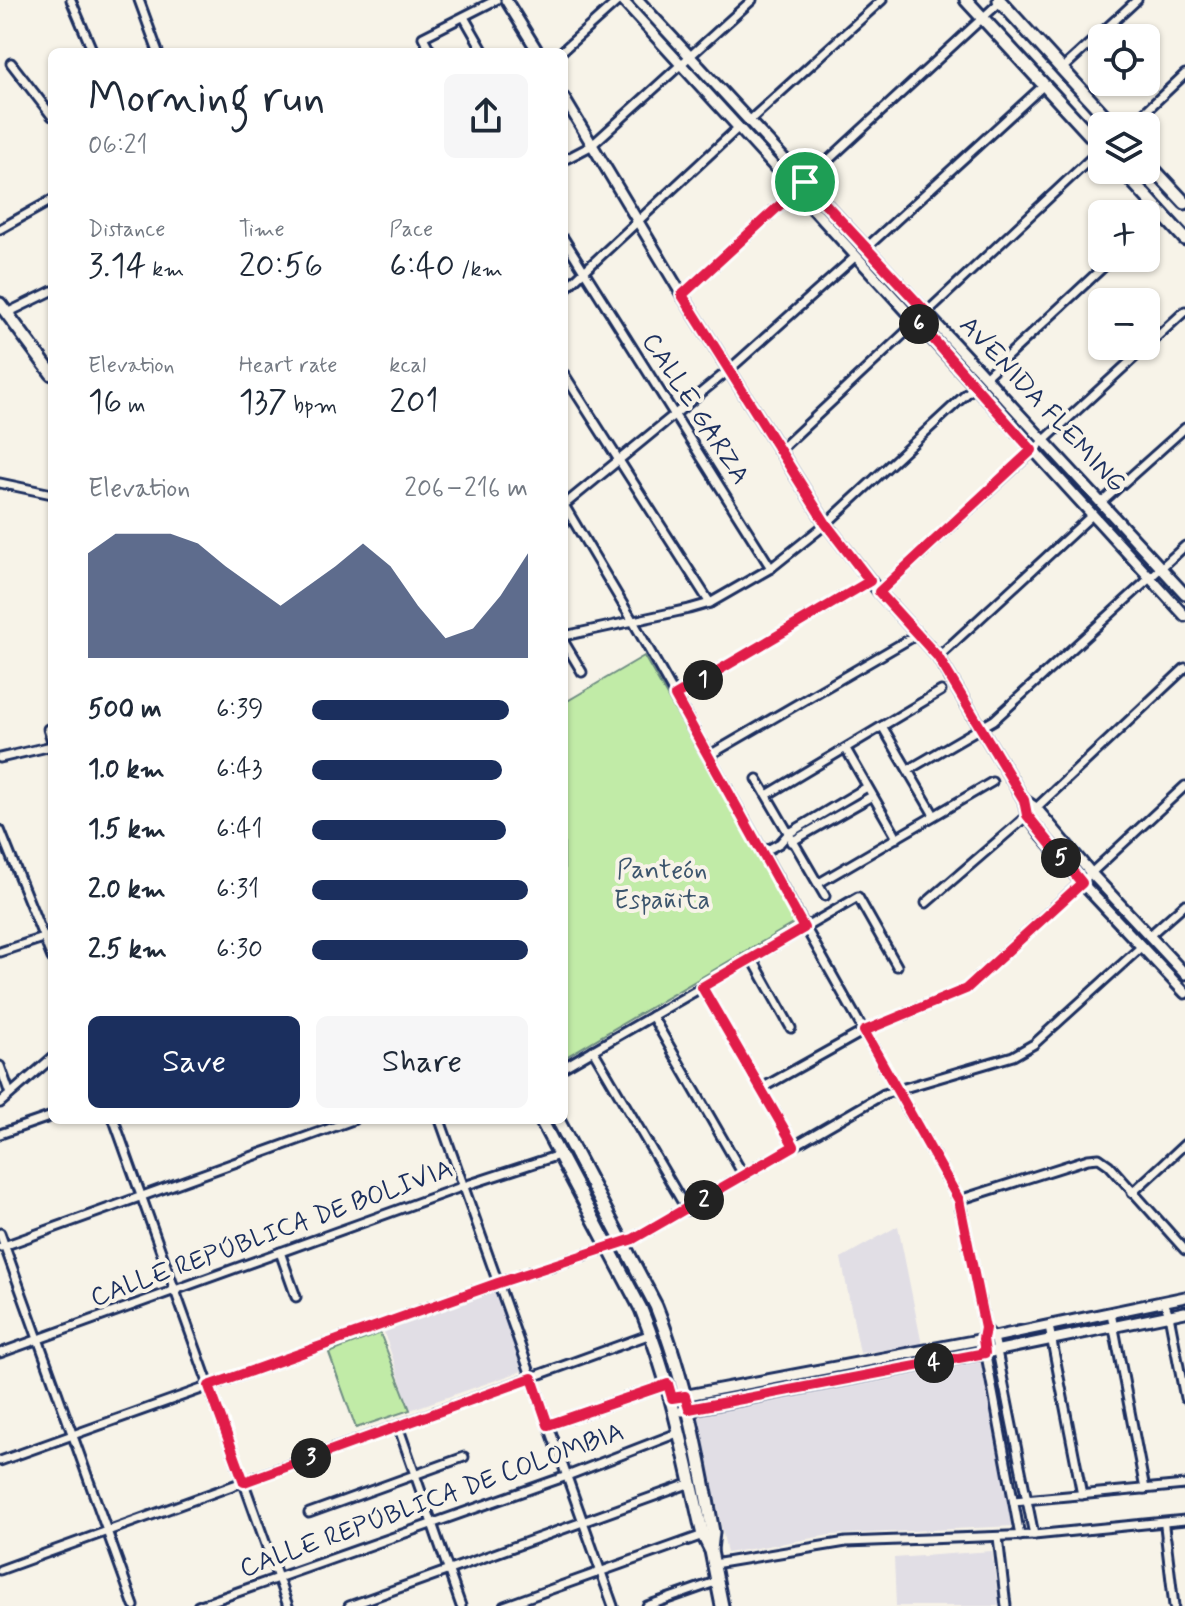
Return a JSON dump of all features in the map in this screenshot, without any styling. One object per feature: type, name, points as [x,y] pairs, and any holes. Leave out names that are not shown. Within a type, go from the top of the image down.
[{"type":"main road","points":[[966,0],[1088,133]]},
{"type":"main road","points":[[1001,1],[1101,112]]},
{"type":"main road","points":[[1160,175],[1183,198]]},
{"type":"main road","points":[[1135,184],[1185,239]]},
{"type":"main road","points":[[4,308],[48,366]]},
{"type":"main road","points":[[543,1124],[641,1309],[668,1384],[691,1483],[708,1534]]},
{"type":"main road","points":[[560,1124],[656,1306],[679,1367],[689,1409],[722,1606]]},
{"type":"street","points":[[71,0],[91,48]]},
{"type":"street","points":[[139,0],[157,48]]},
{"type":"street","points":[[429,48],[423,37],[496,0]]},
{"type":"street","points":[[506,0],[536,48]]},
{"type":"street","points":[[566,48],[620,0]]},
{"type":"street","name":"AVENIDA FLEMING","points":[[620,0],[1185,616]]},
{"type":"street","name":"AVENIDA FLEMING","points":[[638,0],[1185,594]]},
{"type":"street","points":[[568,158],[591,146],[752,0]]},
{"type":"street","points":[[749,121],[882,0]]},
{"type":"street","points":[[1062,69],[1137,0]]},
{"type":"street","points":[[682,295],[1001,1]]},
{"type":"street","points":[[464,17],[482,48]]},
{"type":"street","points":[[11,63],[48,111]]},
{"type":"street","points":[[1145,112],[1185,74]]},
{"type":"street","points":[[866,248],[1044,85]]},
{"type":"street","points":[[568,105],[682,295],[826,524],[879,592],[938,657],[1024,800],[1082,883],[1185,993]]},
{"type":"street","points":[[568,286],[738,128]]},
{"type":"street","points":[[780,450],[1088,161]]},
{"type":"street","points":[[0,229],[48,202]]},
{"type":"street","name":"CALLE GARZA","points":[[568,246],[771,568]]},
{"type":"street","points":[[568,502],[730,369],[856,256]]},
{"type":"street","points":[[985,377],[1098,272]]},
{"type":"street","points":[[4,308],[48,292]]},
{"type":"street","points":[[879,592],[1185,311]]},
{"type":"street","points":[[568,380],[710,603]]},
{"type":"street","points":[[568,635],[634,623],[710,603],[771,568],[826,524],[976,385]]},
{"type":"street","points":[[1101,503],[1185,428]]},
{"type":"street","points":[[0,483],[48,493]]},
{"type":"street","points":[[568,512],[634,623],[959,1200],[985,1328],[985,1353],[1020,1536]]},
{"type":"street","points":[[938,657],[1091,516]]},
{"type":"street","points":[[908,770],[994,720],[1185,546]]},
{"type":"street","points":[[675,696],[870,581]]},
{"type":"street","points":[[708,756],[918,634]]},
{"type":"street","points":[[568,649],[582,672]]},
{"type":"street","points":[[926,903],[1032,811],[1185,668]]},
{"type":"street","points":[[767,795],[941,691]]},
{"type":"street","points":[[882,726],[934,815]]},
{"type":"street","points":[[0,758],[48,745]]},
{"type":"street","points":[[846,749],[897,838]]},
{"type":"street","points":[[757,779],[825,896]]},
{"type":"street","points":[[819,883],[992,782]]},
{"type":"street","points":[[762,1088],[864,1031],[966,989],[1185,786]]},
{"type":"street","points":[[762,853],[867,787]]},
{"type":"street","points":[[780,843],[793,842],[872,796]]},
{"type":"street","points":[[1032,811],[1185,974]]},
{"type":"street","points":[[0,830],[48,936],[0,952]]},
{"type":"street","points":[[568,1065],[858,897],[897,966]]},
{"type":"street","points":[[1149,936],[1185,904]]},
{"type":"street","points":[[0,1461],[498,1283],[622,1242],[687,1210],[884,1094],[1013,1056],[1034,1044],[1141,947]]},
{"type":"street","points":[[752,958],[791,1028]]},
{"type":"street","points":[[702,987],[794,1146]]},
{"type":"street","points":[[652,1016],[744,1176]]},
{"type":"street","points":[[593,1050],[687,1210]]},
{"type":"street","points":[[0,1103],[48,1061]]},
{"type":"street","points":[[0,1066],[10,1094]]},
{"type":"street","points":[[0,1134],[48,1117]]},
{"type":"street","points":[[115,1124],[288,1606]]},
{"type":"street","points":[[2,1246],[342,1124]]},
{"type":"street","points":[[441,1124],[613,1606]]},
{"type":"street","points":[[1132,1193],[1185,1144]]},
{"type":"street","name":"CALLE REPÚBLICA DE BOLIVIA","points":[[0,1353],[464,1186],[559,1155]]},
{"type":"street","points":[[959,1200],[1099,1158],[1109,1165],[1185,1250]]},
{"type":"street","points":[[0,1233],[2,1246],[134,1606]]},
{"type":"street","points":[[280,1252],[296,1297]]},
{"type":"street","points":[[672,1398],[1185,1297]]},
{"type":"street","points":[[1164,1302],[1185,1398]]},
{"type":"street","points":[[675,1412],[1185,1312]]},
{"type":"street","points":[[1111,1313],[1145,1489]]},
{"type":"street","points":[[1049,1326],[1082,1495]]},
{"type":"street","points":[[985,1328],[994,1337],[1034,1535]]},
{"type":"street","points":[[0,1570],[651,1334]]},
{"type":"street","points":[[900,1355],[903,1369]]},
{"type":"street","points":[[548,1425],[668,1384]]},
{"type":"street","points":[[398,1426],[461,1606]]},
{"type":"street","name":"CALLE REPÚBLICA DE COLOMBIA","points":[[198,1606],[567,1476],[680,1432]]},
{"type":"street","points":[[309,1513],[464,1457]]},
{"type":"street","points":[[349,1606],[691,1483]]},
{"type":"street","points":[[1014,1501],[1185,1485]]},
{"type":"street","points":[[714,1564],[846,1542],[1020,1536],[1185,1520]]},
{"type":"street","points":[[1164,1522],[1174,1606]]},
{"type":"street","points":[[504,1606],[708,1534]]},
{"type":"street","points":[[998,1537],[1006,1606]]},
{"type":"street","points":[[647,1606],[718,1581]]},
{"type":"shaded area","points":[[898,1226],[922,1345],[860,1353],[841,1258]]},
{"type":"shaded area","points":[[496,1291],[522,1371],[410,1410],[384,1332]]},
{"type":"shaded area","points":[[980,1360],[1014,1526],[830,1535],[727,1553],[698,1414]]},
{"type":"shaded area","points":[[992,1551],[999,1606],[896,1606],[894,1558]]},
{"type":"green space","name":"Panteón Españita","points":[[644,656],[796,922],[568,1056],[568,701]]},
{"type":"green space","points":[[380,1333],[410,1410],[356,1428],[329,1353]]},
{"type":"route","points":[[805,182],[927,313],[917,321],[1032,450],[879,592],[938,657],[1024,800],[1027,815],[1082,883],[966,989],[864,1031],[959,1200],[985,1328],[985,1353],[689,1409],[685,1396],[672,1398],[668,1384],[548,1425],[532,1378],[244,1482],[209,1386],[498,1283],[633,1239],[794,1146],[702,987],[804,928],[675,696],[870,581],[826,524],[682,295],[805,182]]}]
